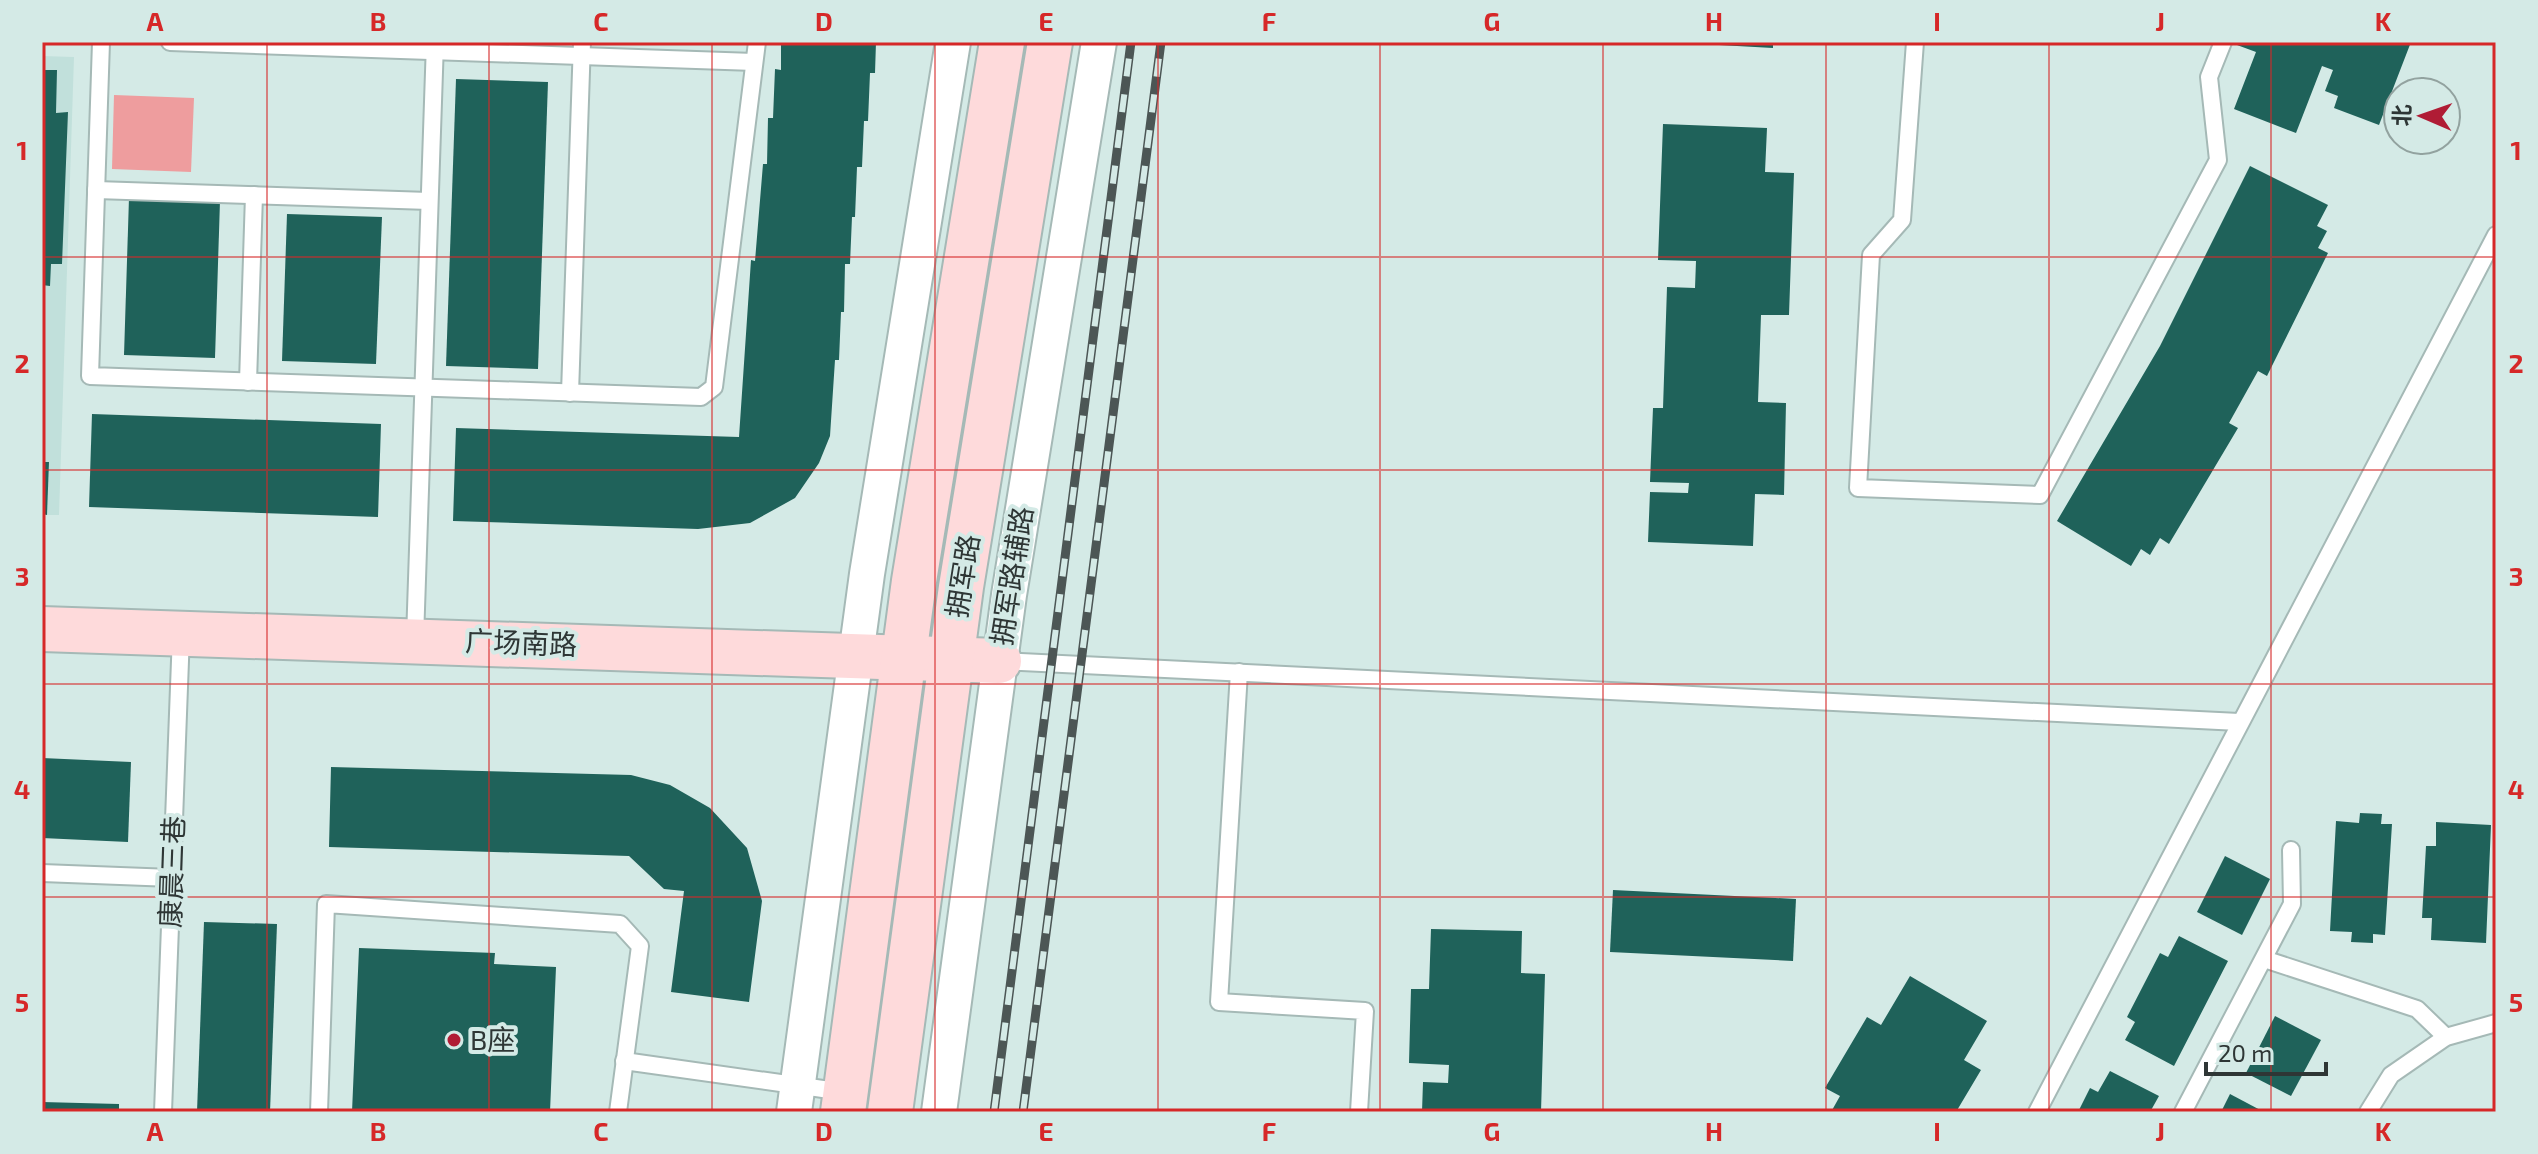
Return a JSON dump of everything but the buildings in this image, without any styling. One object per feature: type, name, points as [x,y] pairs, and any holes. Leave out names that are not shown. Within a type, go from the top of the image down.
[{"type":"main road","name":"拥军路","points":[[844,1102],[904,655],[1002,42]]},
{"type":"main road","name":"拥军路","points":[[890,1112],[951,658],[1050,42]]},
{"type":"main road","name":"广场南路","points":[[42,629],[856,653],[999,661]]},
{"type":"street","points":[[796,1099],[856,653],[953,42]]},
{"type":"street","name":"拥军路辅路","points":[[939,1112],[999,661],[1099,42]]},
{"type":"lane","points":[[101,42],[90,376],[701,397],[714,387],[757,42]]},
{"type":"lane","points":[[170,42],[582,49],[754,62]]},
{"type":"lane","points":[[1915,42],[1902,220],[1871,255],[1858,488],[2040,495],[2218,160],[2209,77],[2223,42]]},
{"type":"lane","points":[[415,639],[435,47]]},
{"type":"lane","points":[[570,393],[582,49]]},
{"type":"lane","points":[[96,190],[429,201]]},
{"type":"lane","points":[[248,382],[254,195]]},
{"type":"lane","points":[[2037,1112],[2496,235]]},
{"type":"lane","name":"康晨三巷","points":[[163,1112],[181,632]]},
{"type":"lane","points":[[999,661],[2239,722]]},
{"type":"lane","points":[[1239,672],[1219,1002],[1365,1011],[1359,1112]]},
{"type":"lane","points":[[2183,1112],[2292,904],[2291,850]]},
{"type":"lane","points":[[42,873],[172,878]]},
{"type":"lane","points":[[319,1112],[326,904],[620,924],[640,946],[618,1112]]},
{"type":"lane","points":[[2264,959],[2417,1009],[2446,1037]]},
{"type":"lane","points":[[2368,1112],[2391,1075],[2446,1037],[2496,1023]]},
{"type":"lane","points":[[624,1061],[796,1099],[844,1102]]},
{"type":"shaded area","points":[[42,56],[74,57],[59,515],[47,515],[49,463],[42,462]]},
{"type":"shaded area","points":[[114,95],[194,98],[191,172],[112,169]]},
{"type":"railway","points":[[994,1112],[1131,42]]},
{"type":"railway","points":[[1023,1112],[1161,42]]},
{"type":"place","name":"B座","points":[[454,1040]]}]
